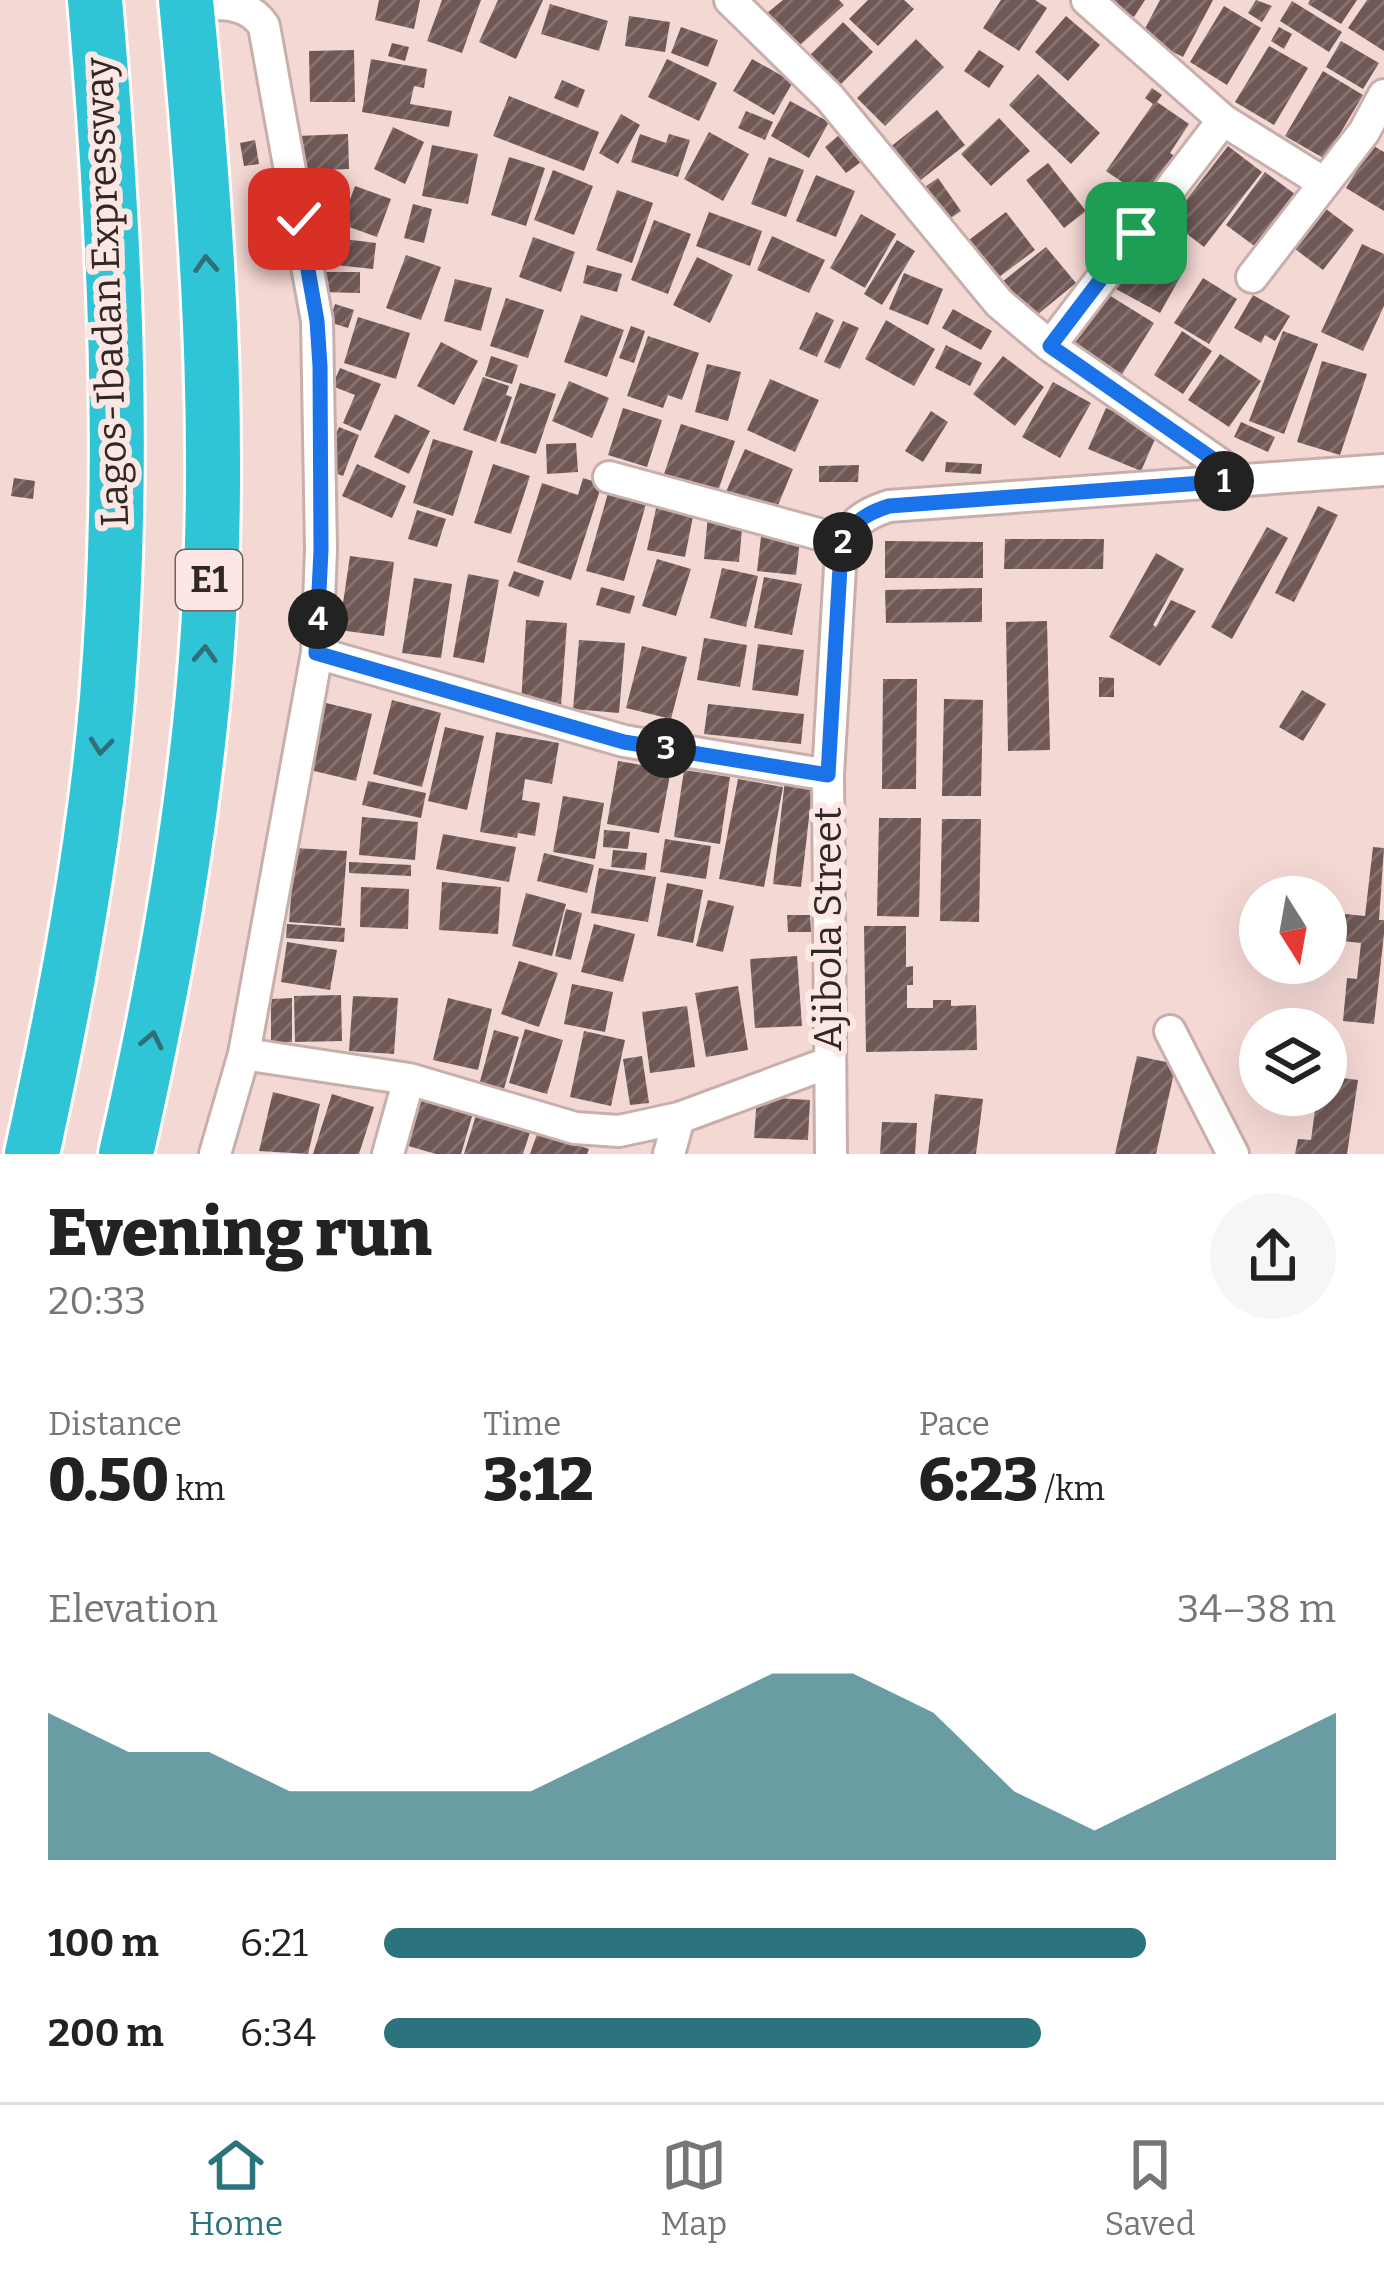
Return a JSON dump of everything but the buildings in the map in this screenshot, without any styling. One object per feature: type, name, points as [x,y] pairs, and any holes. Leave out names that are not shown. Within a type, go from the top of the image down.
[{"type":"highway","name":"Lagos-Ibadan Expressway","points":[[32,1154],[91,841],[115,566],[118,370],[95,0]]},
{"type":"highway","name":"E1","points":[[126,1154],[153,1037],[201,723],[208,587],[210,318],[187,2]]},
{"type":"street","points":[[730,0],[830,98],[999,303],[1050,346],[1243,480]]},
{"type":"street","points":[[1087,0],[1223,120],[1324,182]]},
{"type":"street","points":[[187,2],[243,4],[255,10],[264,26],[317,321],[321,550],[316,653],[244,1054],[214,1154]]},
{"type":"street","points":[[1252,277],[1364,132],[1384,94]]},
{"type":"street","points":[[1050,346],[1223,120]]},
{"type":"street","points":[[609,477],[844,541],[865,514],[889,506],[1384,470]]},
{"type":"street","name":"Ajibola Street","points":[[831,1154],[828,775],[844,541]]},
{"type":"street","points":[[316,653],[624,742],[828,775]]},
{"type":"street","points":[[1170,1031],[1233,1154]]},
{"type":"street","points":[[244,1054],[409,1079],[575,1128],[619,1131],[679,1118],[828,1063]]},
{"type":"street","points":[[388,1154],[409,1079]]},
{"type":"street","points":[[669,1154],[679,1118]]},
{"type":"route","points":[[299,219],[320,366],[316,653],[624,742],[828,775],[841,550],[853,525],[865,514],[889,506],[1243,480],[1050,346],[1136,233]]}]
